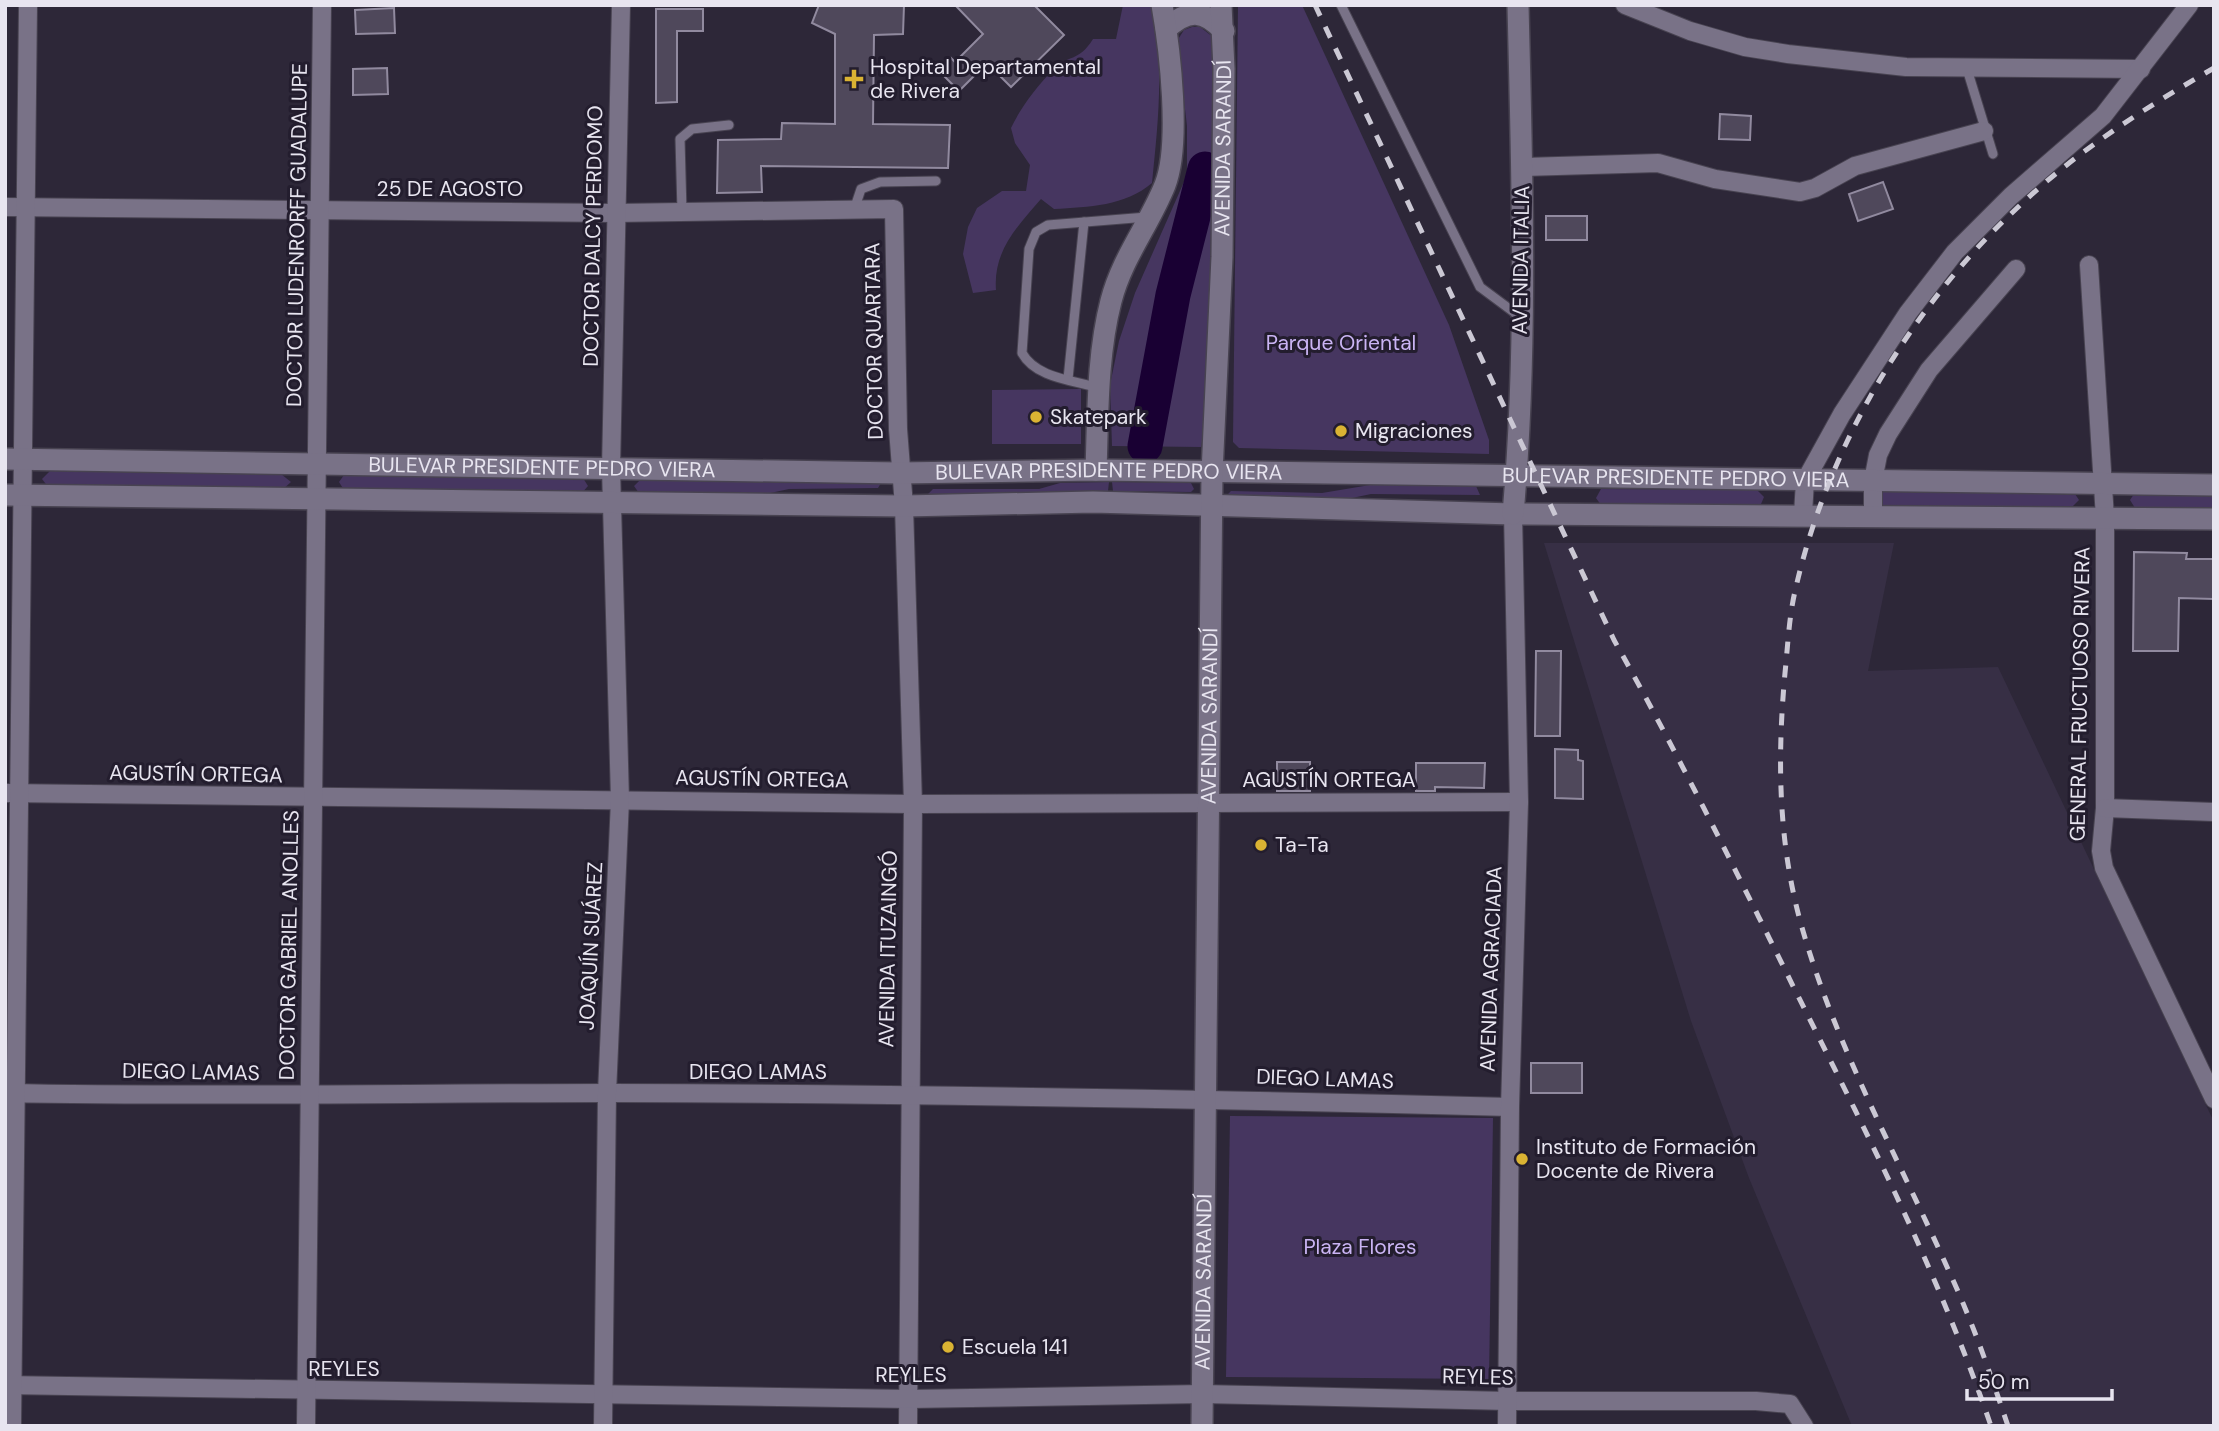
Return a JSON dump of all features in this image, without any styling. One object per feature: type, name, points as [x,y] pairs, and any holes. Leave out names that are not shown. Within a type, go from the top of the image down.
[{"type":"street","points":[[12,1426],[9,1385],[14,459],[25,207],[28,5]]},
{"type":"street","name":"DOCTOR LUDENRORFF GUADALUPE","points":[[317,465],[322,5]]},
{"type":"street","name":"DOCTOR DALCY PERDOMO","points":[[611,468],[621,5]]},
{"type":"street","points":[[1096,470],[1099,388],[1110,301],[1124,262],[1165,184],[1170,159],[1172,107],[1162,5]]},
{"type":"street","name":"AVENIDA SARANDÍ","points":[[1202,1426],[1212,473],[1222,257],[1224,31],[1221,5]]},
{"type":"street","name":"AVENIDA ITALIA","points":[[1513,514],[1522,167],[1518,5]]},
{"type":"street","points":[[1625,5],[1690,31],[1745,47],[1906,67],[2141,69]]},
{"type":"street","points":[[1803,514],[1805,481],[1842,414],[1908,313],[1955,253],[2011,196],[2103,116],[2189,5]]},
{"type":"street","points":[[1166,29],[1179,18],[1196,14],[1212,19],[1224,31]]},
{"type":"street","points":[[1522,167],[1658,163],[1715,179],[1800,192],[1815,188],[1855,166],[1984,131]]},
{"type":"street","name":"25 DE AGOSTO","points":[[5,207],[615,213],[894,209]]},
{"type":"street","name":"DOCTOR QUARTARA","points":[[894,209],[900,472]]},
{"type":"street","name":"GENERAL FRUCTUOSO RIVERA","points":[[2089,265],[2105,518],[2105,808],[2101,851],[2104,868],[2214,1099]]},
{"type":"street","points":[[1873,516],[1873,481],[1878,455],[1888,434],[1929,370],[2016,269]]},
{"type":"street","name":"BULEVAR PRESIDENTE PEDRO VIERA","points":[[14,459],[900,472],[1096,470],[2214,485]]},
{"type":"street","name":"DOCTOR GABRIEL ANOLLES","points":[[306,1426],[317,465]]},
{"type":"street","name":"JOAQUÍN SUÁREZ","points":[[603,1426],[607,1093],[620,800],[611,468]]},
{"type":"street","name":"AVENIDA ITUZAINGÓ","points":[[900,472],[904,506],[913,804],[908,1426]]},
{"type":"street","name":"BULEVAR PRESIDENTE PEDRO VIERA","points":[[14,495],[904,506],[1093,502],[1513,514],[2214,519]]},
{"type":"street","name":"AVENIDA AGRACIADA","points":[[1507,1426],[1510,1107],[1519,802],[1513,514]]},
{"type":"street","name":"AGUSTÍN ORTEGA","points":[[11,793],[313,799],[913,804],[1519,802]]},
{"type":"street","points":[[2105,808],[2214,812]]},
{"type":"street","name":"DIEGO LAMAS","points":[[10,1093],[310,1096],[607,1093],[909,1095],[1510,1107]]},
{"type":"street","name":"REYLES","points":[[9,1385],[909,1399],[1202,1394],[1790,1404],[1804,1426]]},
{"type":"lane","points":[[1342,5],[1480,287],[1520,317]]},
{"type":"lane","points":[[1967,69],[1993,154]]},
{"type":"lane","points":[[682,212],[680,139],[692,129],[729,125]]},
{"type":"lane","points":[[854,210],[861,189],[880,183],[936,181]]},
{"type":"lane","points":[[1099,388],[1029,365],[1022,353],[1029,249],[1036,232],[1048,225],[1147,217]]},
{"type":"lane","points":[[1068,379],[1084,222]]},
{"type":"shaded area","points":[[1544,543],[1894,543],[1868,671],[1998,667],[2214,1122],[2214,1426],[1852,1426],[1749,1178],[1691,1021]]},
{"type":"green space","points":[[1123,5],[1151,5],[1155,27],[1159,94],[1152,183],[1118,201],[1093,206],[1054,209],[1041,199],[1008,240],[998,263],[996,290],[973,293],[963,254],[968,227],[977,208],[1002,191],[1026,191],[1030,165],[1015,143],[1011,128],[1015,120],[1059,64],[1083,52],[1093,39],[1116,39]]},
{"type":"green space","name":"Parque Oriental","points":[[1238,5],[1302,5],[1449,325],[1489,440],[1489,454],[1239,448],[1233,442]]},
{"type":"green space","points":[[1200,27],[1213,37],[1209,406],[1201,447],[1112,446],[1110,385],[1119,341],[1135,293],[1187,175],[1187,126],[1177,41],[1184,30]]},
{"type":"green space","name":"Skatepark","points":[[1081,389],[1081,444],[992,444],[992,390]]},
{"type":"green space","points":[[50,471],[281,474],[291,482],[281,491],[49,488],[42,479]]},
{"type":"green space","points":[[344,475],[583,478],[588,486],[581,494],[344,490],[339,482]]},
{"type":"green space","points":[[641,479],[881,483],[878,488],[789,489],[752,497],[641,496],[634,486]]},
{"type":"green space","points":[[1109,482],[1108,491],[1068,492],[1041,498],[928,494],[933,489],[1039,489],[1060,483]]},
{"type":"green space","points":[[1112,482],[1191,483],[1194,489],[1191,492],[1113,491]]},
{"type":"green space","points":[[1370,485],[1468,485],[1476,486],[1480,495],[1371,494],[1333,502],[1226,496],[1231,491],[1322,493]]},
{"type":"green space","points":[[1601,489],[1757,490],[1764,497],[1761,504],[1756,506],[1601,505],[1596,498]]},
{"type":"green space","points":[[1878,491],[2073,491],[2079,500],[2072,507],[1879,506]]},
{"type":"green space","points":[[2134,494],[2214,496],[2214,510],[2135,508],[2130,500]]},
{"type":"green space","name":"Plaza Flores","points":[[1230,1116],[1493,1118],[1489,1379],[1226,1377]]},
{"type":"building","name":"Hospital Departamental de Rivera","points":[[819,5],[904,5],[903,34],[874,35],[873,124],[950,125],[948,168],[761,166],[762,192],[717,193],[718,140],[781,139],[782,123],[835,124],[835,34],[812,23]]},
{"type":"building","points":[[955,5],[1034,5],[1064,35],[1011,87],[987,63],[959,91],[939,71],[951,58],[955,62],[983,34]]},
{"type":"building","points":[[394,8],[395,33],[356,34],[355,10]]},
{"type":"building","points":[[656,9],[703,9],[703,31],[677,31],[677,102],[656,103]]},
{"type":"building","points":[[387,68],[388,94],[353,95],[353,69]]},
{"type":"building","points":[[1720,114],[1751,116],[1750,140],[1719,139]]},
{"type":"building","points":[[1883,182],[1893,209],[1858,221],[1849,194]]},
{"type":"building","points":[[1546,216],[1587,216],[1587,240],[1546,240]]},
{"type":"building","points":[[2134,552],[2187,553],[2186,559],[2214,559],[2214,599],[2179,598],[2178,651],[2133,651]]},
{"type":"building","points":[[1536,651],[1561,651],[1560,736],[1535,736]]},
{"type":"building","points":[[1555,749],[1578,750],[1578,760],[1583,761],[1583,799],[1555,798]]},
{"type":"building","points":[[1277,762],[1310,762],[1310,791],[1277,791]]},
{"type":"building","points":[[1416,763],[1485,763],[1484,788],[1435,787],[1435,791],[1416,791]]},
{"type":"building","points":[[1531,1063],[1582,1063],[1582,1093],[1531,1093]]},
{"type":"waterway","points":[[1145,446],[1173,295],[1205,169]]},
{"type":"railway","points":[[1315,5],[1614,640],[1706,813],[1874,1149],[1925,1258],[1971,1369],[1991,1426]]},
{"type":"railway","points":[[2008,1426],[1960,1296],[1852,1064],[1817,976],[1803,931],[1789,867],[1782,803],[1782,706],[1792,608],[1810,535],[1852,432],[1908,335],[1941,291],[2015,210],[2061,170],[2135,116],[2214,68]]},
{"type":"place","name":"Hospital Departamental de Rivera","points":[[854,79]]},
{"type":"place","name":"Skatepark","points":[[1036,417]]},
{"type":"place","name":"Migraciones","points":[[1341,431]]},
{"type":"place","name":"Ta-Ta","points":[[1261,845]]},
{"type":"place","name":"Instituto de Formación Docente de Rivera","points":[[1522,1159]]},
{"type":"place","name":"Escuela 141","points":[[948,1347]]}]
